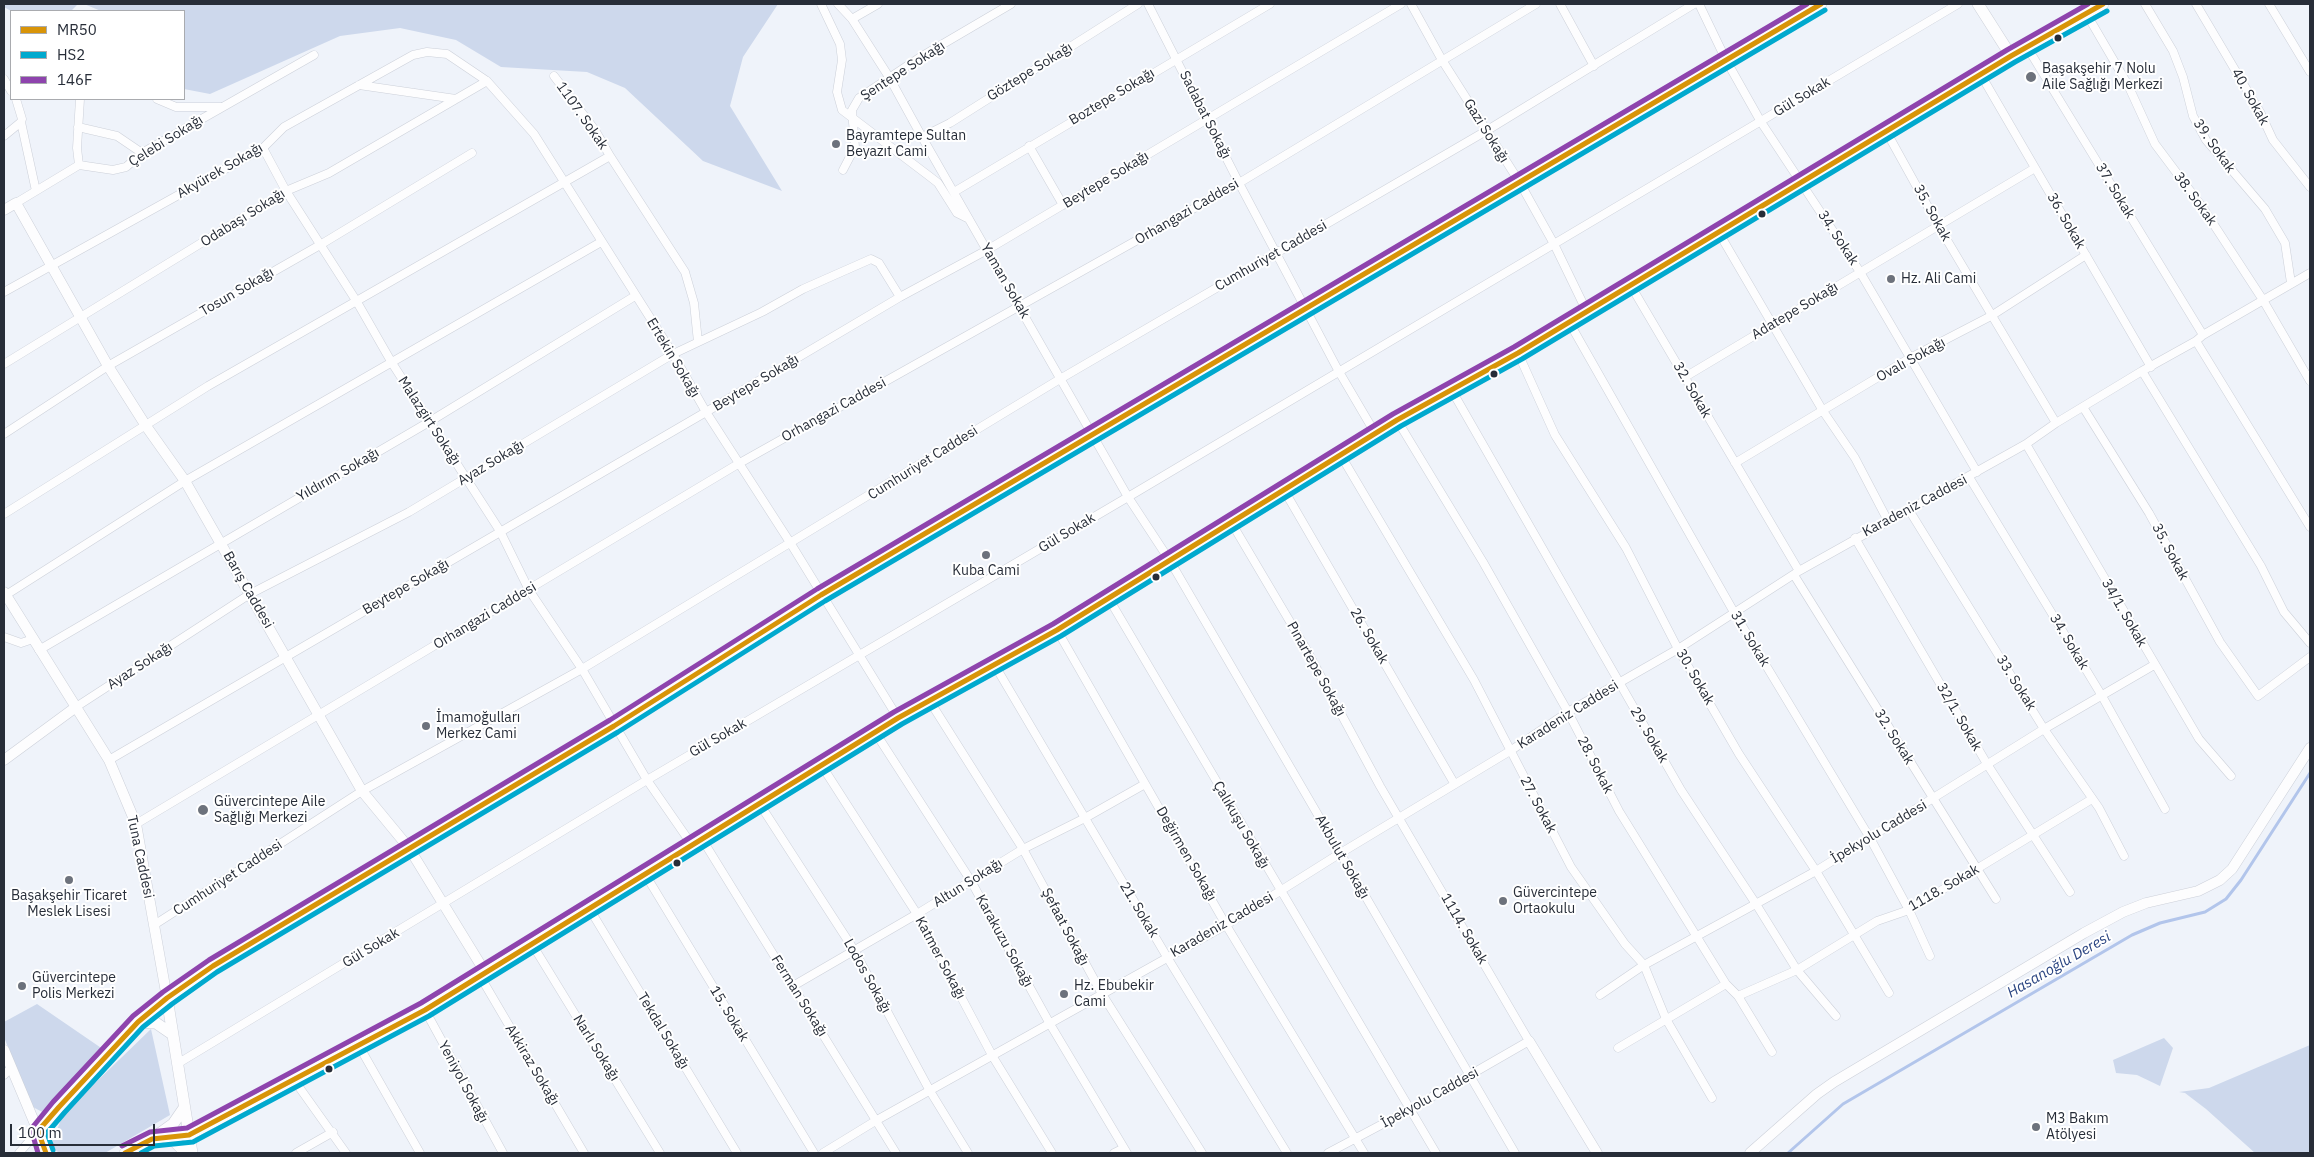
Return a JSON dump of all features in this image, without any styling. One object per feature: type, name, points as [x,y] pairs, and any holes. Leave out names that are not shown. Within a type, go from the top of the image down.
[{"type":"main road","points":[[46,1153],[38,1131],[138,1022],[167,998],[214,966],[614,726],[821,595],[1821,4]]},
{"type":"main road","points":[[1978,4],[2010,56]]},
{"type":"main road","points":[[158,1138],[189,1136],[425,1010],[898,718],[1057,630],[1375,433],[1518,353],[1802,184],[2010,56],[2103,4]]},
{"type":"main road","name":"Tuna Caddesi","points":[[167,998],[176,1064],[192,1153]]},
{"type":"main road","points":[[138,1022],[156,1023],[172,1034]]},
{"type":"main road","points":[[124,1153],[158,1138],[173,1124],[184,1108]]},
{"type":"main road","points":[[158,1138],[176,1142],[186,1153]]},
{"type":"street","points":[[821,4],[837,36],[841,53],[837,92],[842,110],[930,176],[938,183],[957,212],[970,219]]},
{"type":"street","name":"Yaman Sokak","points":[[838,4],[852,19],[889,77],[1128,497],[1170,561]]},
{"type":"street","points":[[852,19],[878,4]]},
{"type":"street","name":"Şentepe Sokağı","points":[[843,170],[854,147],[852,110],[859,98],[889,77],[1011,4]]},
{"type":"street","name":"Göztepe Sokağı","points":[[922,137],[950,123],[1138,4]]},
{"type":"street","name":"Sadabat Sokağı","points":[[1148,4],[1239,183],[1338,370],[1375,433]]},
{"type":"street","name":"Boztepe Sokağı","points":[[954,192],[1270,4]]},
{"type":"street","name":"Beytepe Sokağı","points":[[109,760],[900,297],[987,250],[1401,4]]},
{"type":"street","name":"Gazi Sokağı","points":[[1411,4],[1442,60],[1520,183],[1554,244],[1587,312]]},
{"type":"street","name":"Orhangazi Caddesi","points":[[136,824],[738,464],[1239,183],[1536,4]]},
{"type":"street","points":[[1560,4],[1594,66]]},
{"type":"street","name":"Cumhuriyet Caddesi","points":[[154,925],[362,791],[582,669],[791,544],[1060,379],[1486,131],[1694,4]]},
{"type":"street","name":"34. Sokak","points":[[1699,4],[1726,60],[1762,122],[1860,272],[1977,472]]},
{"type":"street","name":"Gül Sokak","points":[[176,1064],[647,780],[1128,497],[1338,370],[1762,122],[1958,4]]},
{"type":"street","name":"39. Sokak","points":[[2145,4],[2173,51],[2183,77],[2192,116],[2206,140],[2266,209],[2285,244],[2291,283]]},
{"type":"street","name":"40. Sokak","points":[[2196,4],[2260,112],[2273,140],[2310,187]]},
{"type":"street","points":[[2270,4],[2310,72]]},
{"type":"street","name":"38. Sokak","points":[[2086,13],[2128,85],[2155,144],[2203,208],[2263,300],[2310,381]]},
{"type":"street","name":"37. Sokak","points":[[2027,47],[2203,335]]},
{"type":"street","name":"Akyürek Sokağı","points":[[4,292],[263,148],[284,127],[413,55],[428,52],[447,54],[487,81]]},
{"type":"street","name":"Çelebi Sokağı","points":[[78,165],[113,170],[126,166],[142,153],[314,55]]},
{"type":"street","name":"36. Sokak","points":[[1981,75],[2151,367]]},
{"type":"street","name":"1107. Sokak","points":[[554,76],[595,130],[685,272],[694,303],[698,342]]},
{"type":"street","name":"Odabaşı Sokağı","points":[[4,364],[82,318],[286,191],[329,173],[487,81]]},
{"type":"street","name":"Ertekin Sokağı","points":[[487,81],[534,134],[673,354],[738,464],[791,544],[898,718]]},
{"type":"street","points":[[359,85],[456,99]]},
{"type":"street","points":[[16,100],[22,119],[21,122],[36,191]]},
{"type":"street","points":[[4,210],[78,165],[80,100]]},
{"type":"street","name":"Çelebi Sokağı","points":[[159,100],[176,106],[222,107]]},
{"type":"street","points":[[4,136],[21,122]]},
{"type":"street","points":[[78,127],[117,136],[142,153]]},
{"type":"street","name":"35. Sokak","points":[[1886,131],[1938,225],[2056,423]]},
{"type":"street","points":[[1029,146],[1063,205]]},
{"type":"street","name":"Malazgirt Sokağı","points":[[263,148],[286,191],[357,302],[392,363],[500,531],[529,590],[582,669],[647,780],[697,842]]},
{"type":"street","name":"Tosun Sokağı","points":[[4,434],[108,366],[320,245],[472,153]]},
{"type":"street","points":[[4,514],[208,386],[565,184],[610,156]]},
{"type":"street","name":"Adatepe Sokağı","points":[[1684,377],[2035,168]]},
{"type":"street","name":"Barış Caddesi","points":[[16,203],[108,366],[146,426],[185,481],[362,791],[409,848],[444,904],[483,974]]},
{"type":"street","points":[[1719,233],[1774,324],[1823,411],[1855,458],[1888,521]]},
{"type":"street","points":[[5,594],[185,481],[601,242]]},
{"type":"street","name":"Ovalı Sokağı","points":[[1735,464],[1910,358],[1991,316],[2086,255]]},
{"type":"street","name":"Ayaz Sokağı","points":[[76,708],[250,594],[409,512],[673,354],[868,258],[879,263],[900,297]]},
{"type":"street","name":"Karadeniz Caddesi","points":[[823,1153],[877,1120],[993,1057],[1226,924],[1454,783],[1510,751],[1568,712],[1735,614],[1796,573],[1855,538],[2026,444],[2082,407],[2310,273]]},
{"type":"street","name":"32. Sokak","points":[[1631,286],[1796,573],[1996,899]]},
{"type":"street","name":"Yıldırım Sokağı","points":[[39,650],[429,422],[635,296]]},
{"type":"street","name":"31. Sokak","points":[[1569,322],[1735,614],[1870,838],[1909,910],[1930,956]]},
{"type":"street","points":[[2196,341],[2310,527]]},
{"type":"street","name":"30. Sokak","points":[[1518,353],[1555,435],[1626,548],[1678,649],[1739,754],[1816,871],[1889,993]]},
{"type":"street","points":[[2142,371],[2261,566],[2284,612],[2310,643]]},
{"type":"street","name":"29. Sokak","points":[[1451,389],[1681,790],[1797,970],[1836,1016]]},
{"type":"street","name":"35. Sokak","points":[[2082,407],[2149,513],[2220,642],[2258,696],[2310,657]]},
{"type":"street","name":"28. Sokak","points":[[1397,420],[1483,562],[1568,712],[1619,811],[1726,984],[1738,996],[1772,1052]]},
{"type":"street","name":"34/1. Sokak","points":[[2026,444],[2154,665],[2199,738],[2231,776]]},
{"type":"street","name":"27. Sokak","points":[[1340,454],[1474,680],[1571,867],[1624,944],[1644,965],[1666,1019],[1712,1098]]},
{"type":"street","name":"34. Sokak","points":[[1969,477],[2102,696],[2165,809]]},
{"type":"street","name":"26. Sokak","points":[[1284,490],[1454,783]]},
{"type":"street","name":"33. Sokak","points":[[1908,510],[2044,728],[2092,799],[2124,856]]},
{"type":"street","name":"Pınartepe Sokağı","points":[[1231,522],[1305,647],[1380,786],[1400,818]]},
{"type":"street","name":"32/1. Sokak","points":[[1855,538],[1987,764],[2070,892]]},
{"type":"street","name":"Akbulut Sokağı","points":[[1170,561],[1339,854],[1515,1153]]},
{"type":"street","name":"Tuna Caddesi","points":[[5,594],[109,760],[136,824],[167,998]]},
{"type":"street","name":"Çalıkuşu Sokağı","points":[[1109,599],[1280,892],[1436,1153]]},
{"type":"street","name":"Değirmen Sokağı","points":[[1057,630],[1226,924],[1364,1153]]},
{"type":"street","points":[[4,637],[21,643],[33,639]]},
{"type":"street","name":"21. Sokak","points":[[994,664],[1167,957],[1288,1153]]},
{"type":"street","name":"İpekyolu Caddesi","points":[[1600,995],[1644,965],[1816,871],[1934,799],[2044,728],[2154,665]]},
{"type":"street","name":"Şefaat Sokağı","points":[[929,700],[1023,849],[1102,994],[1202,1153]]},
{"type":"street","points":[[4,760],[76,708]]},
{"type":"street","name":"Karakuzu Sokağı","points":[[875,732],[971,881],[1050,1024],[1125,1151]]},
{"type":"street","points":[[1750,1153],[1817,1094],[1834,1082],[2084,933],[2123,912],[2146,903],[2198,891],[2220,880],[2232,869],[2310,748]]},
{"type":"street","name":"Katmer Sokağı","points":[[822,766],[917,914],[993,1057],[1052,1153]]},
{"type":"street","name":"Altun Sokağı","points":[[793,986],[917,914],[1023,849],[1085,818],[1146,784]]},
{"type":"street","name":"1118. Sokak","points":[[1738,996],[1797,970],[1877,921],[1909,910],[2092,799]]},
{"type":"street","name":"Lodos Sokağı","points":[[759,804],[854,950],[930,1091],[968,1153]]},
{"type":"street","name":"1114. Sokak","points":[[1400,818],[1529,1040]]},
{"type":"street","name":"Ferman Sokağı","points":[[697,842],[793,986],[896,1153]]},
{"type":"street","name":"15. Sokak","points":[[645,874],[814,1153]]},
{"type":"street","name":"Tekdal Sokağı","points":[[589,908],[737,1153]]},
{"type":"street","name":"Narlı Sokağı","points":[[532,944],[660,1153]]},
{"type":"street","name":"Akkiraz Sokağı","points":[[483,974],[584,1153]]},
{"type":"street","points":[[1618,1048],[1726,984]]},
{"type":"street","name":"Yeniyol Sokağı","points":[[425,1010],[503,1153]]},
{"type":"street","points":[[1529,1040],[1597,1153]]},
{"type":"street","name":"İpekyolu Caddesi","points":[[1328,1153],[1409,1110],[1529,1040]]},
{"type":"street","points":[[359,1046],[420,1153]]},
{"type":"street","points":[[4,1050],[7,1072],[38,1131],[19,1153]]},
{"type":"street","points":[[294,1080],[333,1132],[346,1153]]},
{"type":"street","points":[[296,1153],[333,1132]]},
{"type":"street","points":[[1114,1153],[1125,1151]]},
{"type":"shaded area","points":[[4,4],[78,4],[72,10],[10,10],[4,7]]},
{"type":"shaded area","points":[[84,4],[778,4],[743,57],[730,106],[782,191],[703,161],[625,88],[587,72],[501,67],[456,40],[400,28],[340,36],[210,94],[185,89],[185,10],[99,10]]},
{"type":"shaded area","points":[[37,1004],[110,1054],[46,1114],[31,1106],[4,1037],[4,1022]]},
{"type":"shaded area","points":[[151,1029],[170,1115],[105,1153],[59,1153],[51,1146],[63,1114]]},
{"type":"shaded area","points":[[2164,1038],[2173,1048],[2160,1086],[2137,1075],[2116,1073],[2113,1060]]},
{"type":"shaded area","points":[[2310,1045],[2310,1153],[2255,1153],[2206,1109],[2185,1093],[2179,1092],[2209,1088]]},
{"type":"waterway","name":"Hasanoğlu Deresi","points":[[1788,1153],[1843,1104],[2132,935],[2160,923],[2205,912],[2226,899],[2241,880],[2310,773]]},
{"type":"transit line","name":"146F","points":[[38,1153],[31,1129],[53,1102],[133,1016],[163,992],[209,960],[610,720],[817,589],[1807,4]]},
{"type":"transit line","name":"MR50","points":[[46,1153],[38,1131],[59,1107],[138,1022],[167,998],[213,966],[614,726],[821,595],[1821,4]]},
{"type":"transit line","name":"146F","points":[[122,1146],[150,1132],[187,1128],[421,1003],[894,712],[1053,624],[1393,414],[1514,347],[2007,50],[2088,4]]},
{"type":"transit line","name":"MR50","points":[[125,1153],[152,1139],[189,1135],[425,1010],[898,718],[1057,630],[1397,420],[1518,353],[2011,56],[2103,4]]},
{"type":"transit line","name":"HS2","points":[[53,1150],[47,1133],[143,1027],[217,972],[618,732],[825,601],[1825,10]]},
{"type":"transit line","name":"HS2","points":[[141,1153],[154,1146],[193,1142],[429,1016],[902,724],[1061,636],[1401,426],[1522,359],[2015,62],[2107,11]]},
{"type":"place","name":"Başakşehir 7 Nolu Aile Sağlığı Merkezi","points":[[2031,77]]},
{"type":"place","name":"Bayramtepe Sultan Beyazıt Cami","points":[[836,144]]},
{"type":"place","name":"Hz. Ali Cami","points":[[1891,279]]},
{"type":"place","name":"Kuba Cami","points":[[986,555]]},
{"type":"place","name":"İmamoğulları Merkez Cami","points":[[426,726]]},
{"type":"place","name":"Güvercintepe Aile Sağlığı Merkezi","points":[[203,810]]},
{"type":"place","name":"Başakşehir Ticaret Meslek Lisesi","points":[[69,880]]},
{"type":"place","name":"Güvercintepe Ortaokulu","points":[[1503,901]]},
{"type":"place","name":"Güvercintepe Polis Merkezi","points":[[22,986]]},
{"type":"place","name":"Hz. Ebubekir Cami","points":[[1064,994]]},
{"type":"place","name":"M3 Bakım Atölyesi","points":[[2036,1127]]}]
